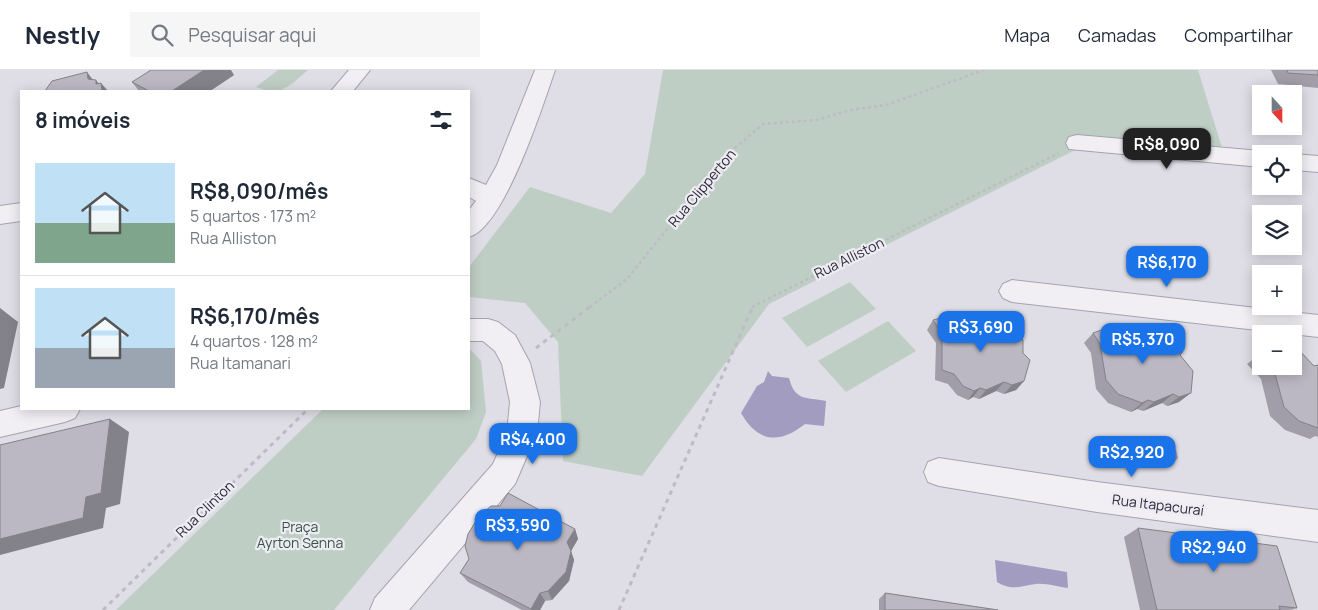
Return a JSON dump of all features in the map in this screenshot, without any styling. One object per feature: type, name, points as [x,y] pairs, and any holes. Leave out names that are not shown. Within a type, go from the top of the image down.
[{"type":"street","points":[[343,90],[360,70]]},
{"type":"street","points":[[470,227],[491,198],[509,165],[545,70]]},
{"type":"street","points":[[1077,143],[1252,158]]},
{"type":"street","points":[[1302,163],[1318,164]]},
{"type":"street","points":[[470,188],[491,198]]},
{"type":"street","points":[[0,215],[20,212]]},
{"type":"street","points":[[1012,292],[1318,326]]},
{"type":"street","points":[[387,610],[504,474],[522,433],[525,402],[516,364],[505,343],[488,330],[470,330]]},
{"type":"street","points":[[0,424],[61,410]]},
{"type":"street","name":"Rua Itapacuraí","points":[[939,472],[1097,497],[1318,526]]},
{"type":"path","name":"Rua Clipperton","points":[[516,364],[627,278],[726,156],[763,124],[817,120],[850,110],[886,105],[984,70]]},
{"type":"path","name":"Rua Alliston","points":[[619,610],[753,306],[1077,143]]},
{"type":"path","name":"Rua Clinton","points":[[103,610],[307,410]]},
{"type":"green space","points":[[278,70],[308,70],[290,85],[279,90],[265,90],[256,87]]},
{"type":"green space","points":[[663,70],[1198,70],[1227,164],[1079,148],[769,304],[642,476],[563,461],[558,342],[525,303],[470,297],[470,266],[530,187],[611,213],[645,174]]},
{"type":"green space","points":[[850,282],[876,309],[807,347],[782,318]]},
{"type":"green space","points":[[888,321],[916,351],[846,392],[818,361]]},
{"type":"green space","name":"Praça Ayrton Senna","points":[[470,349],[481,361],[486,412],[476,439],[334,610],[116,610],[322,410],[470,410]]},
{"type":"shaded area","points":[[768,371],[772,376],[789,378],[794,391],[802,397],[826,401],[824,426],[805,424],[787,435],[778,437],[762,435],[755,430],[741,413],[757,386],[764,382]]},
{"type":"shaded area","points":[[1126,437],[1163,441],[1176,450],[1178,458],[1171,466],[1132,461]]},
{"type":"shaded area","points":[[995,560],[1067,572],[1068,588],[1040,584],[1016,587],[1002,585],[997,582]]},
{"type":"building","points":[[151,70],[204,70],[174,90],[147,90],[132,82]]},
{"type":"building","points":[[1287,70],[1318,70],[1318,75],[1288,73]]},
{"type":"building","points":[[87,72],[88,79],[96,80],[96,84],[101,83],[102,90],[46,90],[52,81]]},
{"type":"building","points":[[963,312],[972,315],[986,335],[1005,327],[1015,330],[1023,340],[1023,353],[1030,360],[1024,381],[1012,385],[1004,382],[986,390],[980,388],[974,391],[963,386],[954,374],[942,370],[942,333],[933,320]]},
{"type":"building","points":[[1119,324],[1130,329],[1140,341],[1160,336],[1174,341],[1183,351],[1180,355],[1193,371],[1191,393],[1179,397],[1173,394],[1154,402],[1148,400],[1142,403],[1118,394],[1106,380],[1100,344],[1093,333]]},
{"type":"building","points":[[1302,353],[1314,366],[1318,365],[1318,428],[1299,421],[1284,407],[1275,375],[1302,375]]},
{"type":"building","points":[[110,419],[101,493],[86,497],[83,518],[0,539],[0,445]]},
{"type":"building","points":[[508,493],[575,529],[567,542],[571,551],[566,572],[548,591],[540,593],[531,609],[460,573],[469,559],[465,546],[468,534],[479,516],[491,506],[500,506]]},
{"type":"building","points":[[1138,528],[1277,546],[1297,608],[1279,606],[1280,610],[1157,610]]},
{"type":"building","points":[[885,593],[998,610],[885,610]]}]
